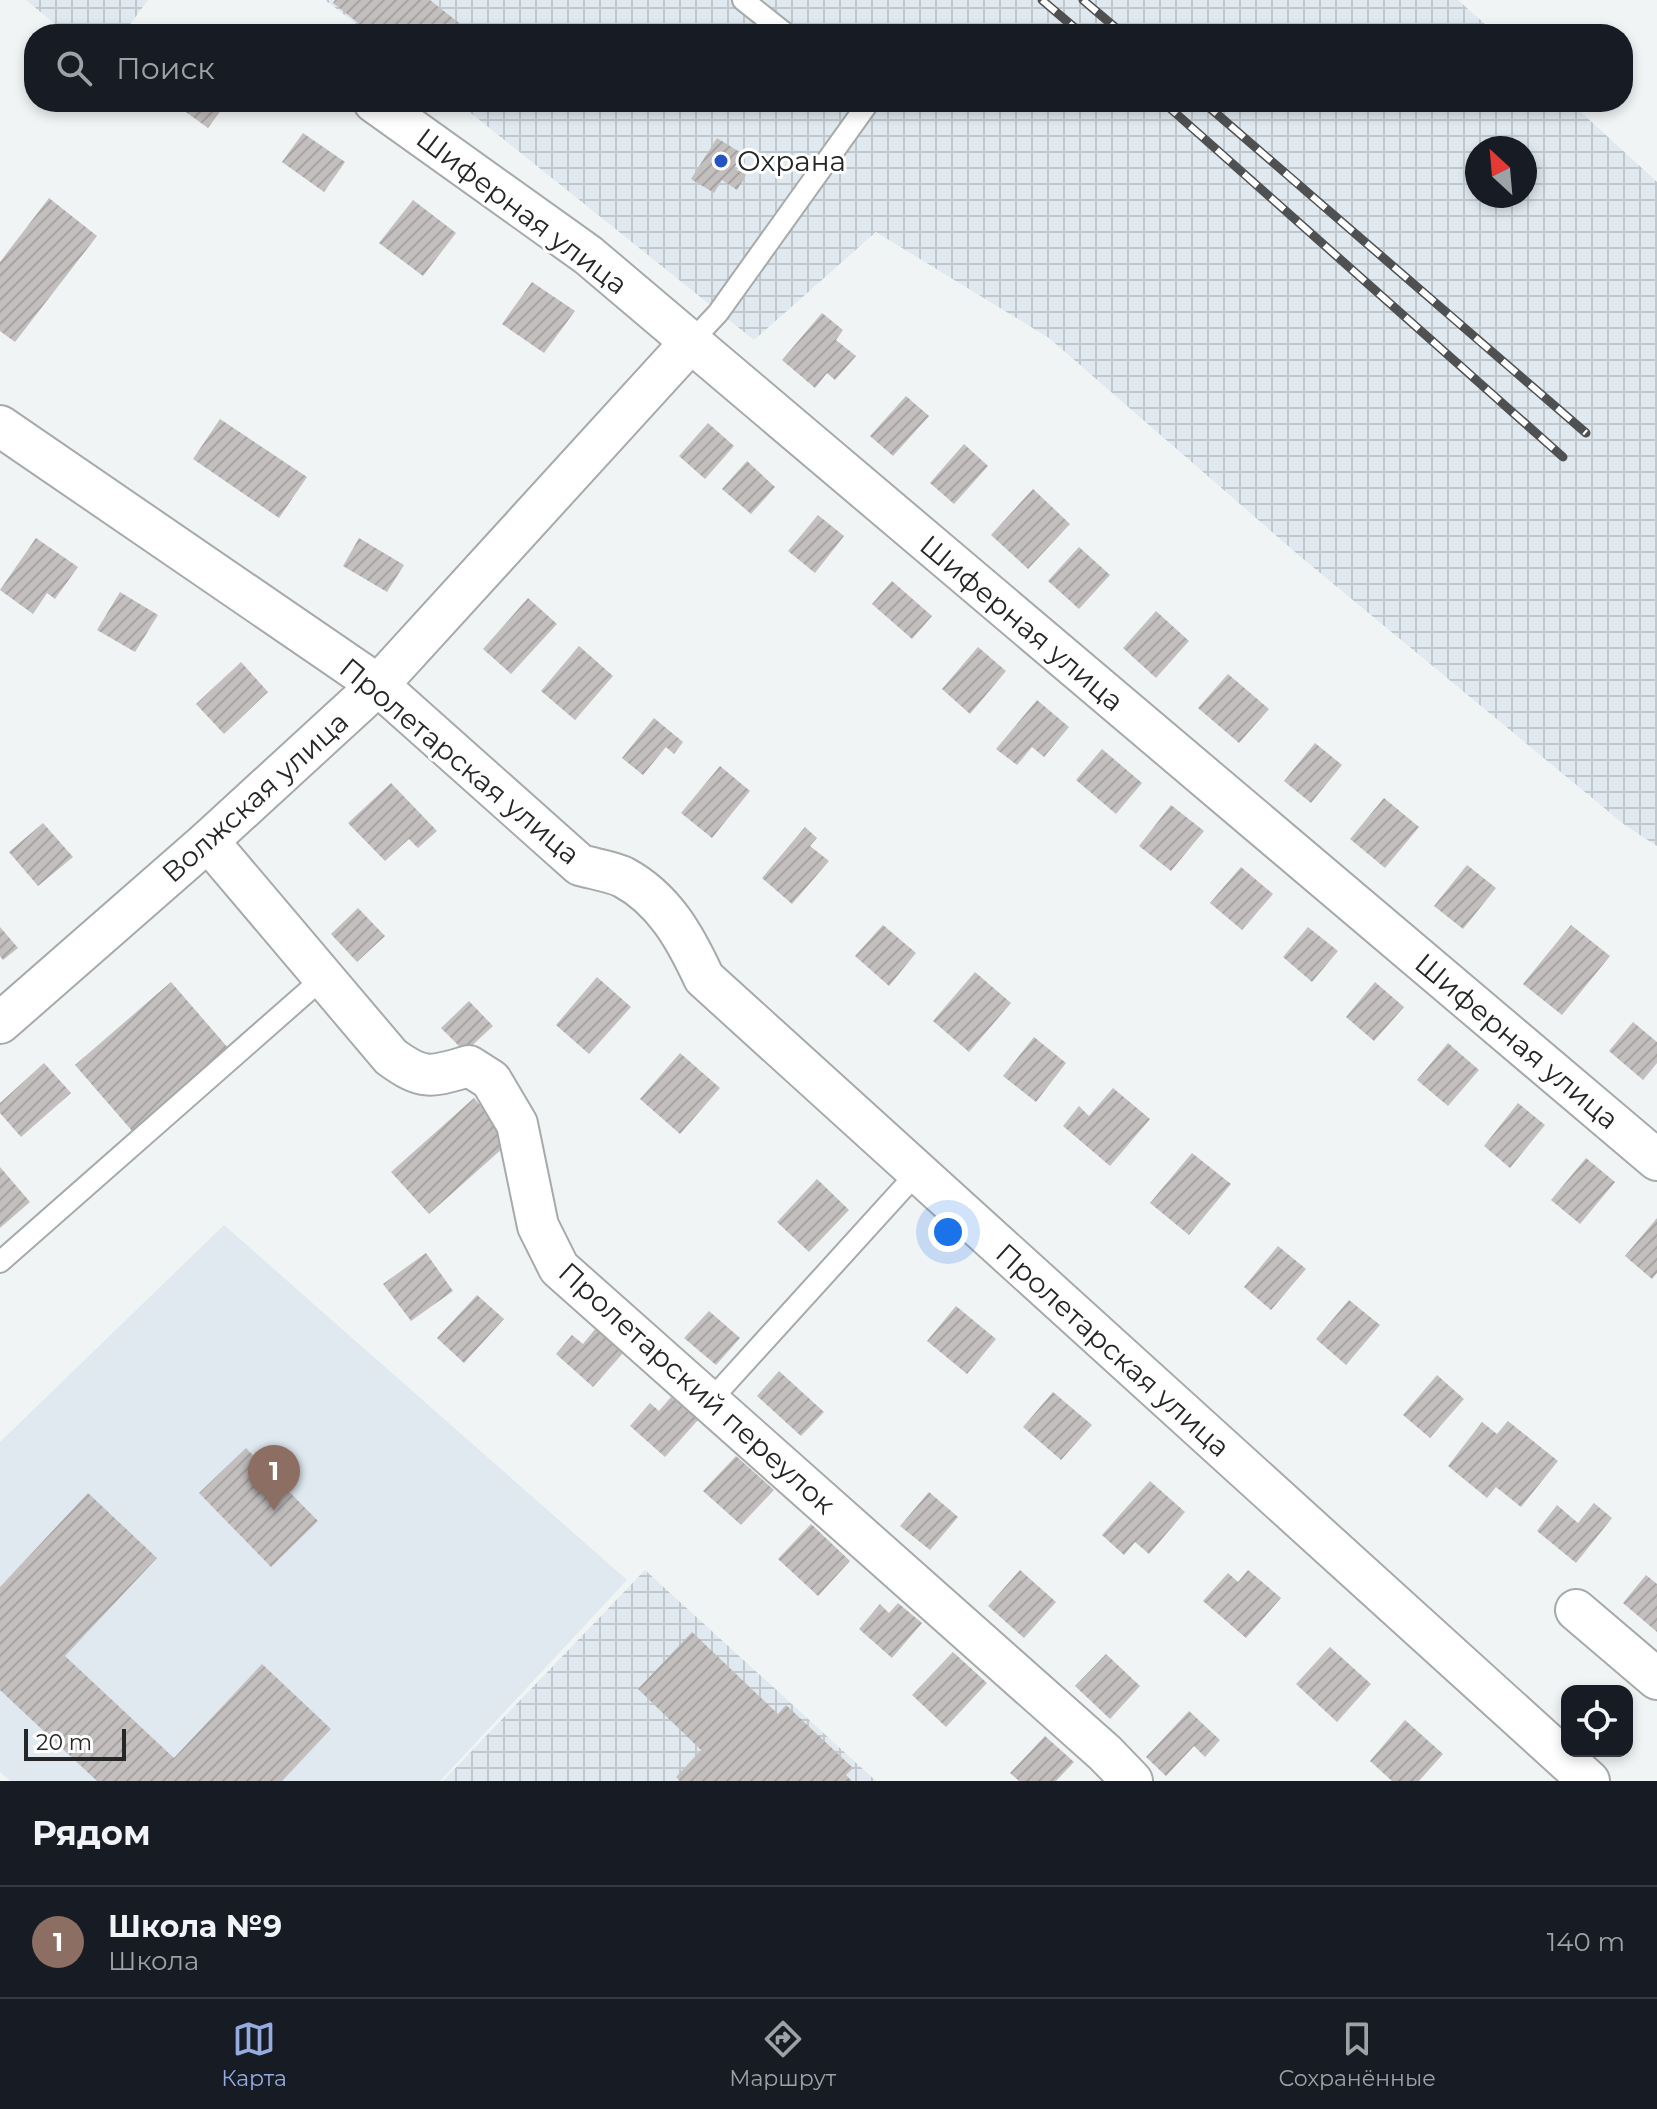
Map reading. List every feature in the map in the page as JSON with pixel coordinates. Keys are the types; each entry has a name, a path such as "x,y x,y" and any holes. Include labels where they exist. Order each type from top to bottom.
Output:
{"street":[{"name":"Шиферная улица","path":"388,112 588,255 1657,1160"},
{"name":"Волжская улица","path":"0,1023 208,841 378,685 690,343"},
{"name":"Пролетарская улица","path":"0,426 378,685 580,865 622,877 654,900 683,934 704,978 1589,1781"},
{"name":"Пролетарский переулок","path":"208,841 391,1057 412,1072 436,1075 469,1066 491,1080 517,1124 538,1226 559,1268 1105,1753 1132,1781"},
{"path":"1576,1610 1657,1679"}],"lane":[{"path":"743,0 773,24"},
{"path":"690,343 718,313 862,112"},
{"path":"0,1262 324,977"},
{"path":"709,1402 917,1173"}],"shaded area":[{"path":"26,0 148,0 130,24 55,24"},
{"path":"325,0 1458,0 1485,24 356,24"},
{"path":"469,112 1581,112 1657,182 1657,846 1626,826 1302,558 1049,338 876,232 754,340"},
{"path":"224,1225 627,1580 440,1781 10,1781 0,1772 0,1442"},
{"path":"645,1570 876,1781 443,1781"}],"building":[{"path":"335,0 430,0 460,24 359,24 333,3"},
{"path":"186,112 220,112 208,128"},
{"path":"303,133 345,162 324,192 282,162"},
{"name":"Охрана","path":"717,138 743,154 734,168 746,175 737,190 722,180 714,193 691,179"},
{"path":"49,198 97,236 15,342 0,331 0,262"},
{"path":"413,200 456,233 423,276 379,243"},
{"path":"532,282 575,311 544,353 502,324"},
{"path":"822,313 843,330 836,340 856,356 835,380 827,373 815,388 782,360"},
{"path":"906,396 929,416 893,456 870,436"},
{"path":"220,419 307,477 279,518 193,459"},
{"path":"708,423 734,446 705,479 679,456"},
{"path":"964,444 988,466 954,504 930,483"},
{"path":"747,461 775,487 751,514 722,489"},
{"path":"1033,489 1070,524 1028,569 991,535"},
{"path":"818,515 844,536 815,573 788,551"},
{"path":"36,538 78,567 55,599 47,593 33,614 0,590"},
{"path":"359,538 404,565 387,592 343,566"},
{"path":"1079,547 1110,575 1079,609 1048,581"},
{"path":"892,581 932,616 912,639 872,604"},
{"path":"120,592 158,615 135,652 97,630"},
{"path":"528,598 557,624 511,674 483,649"},
{"path":"1156,611 1189,641 1156,678 1123,648"},
{"path":"579,646 613,676 575,720 541,691"},
{"path":"978,647 1006,671 970,714 942,689"},
{"path":"241,662 268,692 224,734 196,704"},
{"path":"1228,674 1269,709 1239,743 1198,708"},
{"path":"1037,700 1069,727 1044,757 1032,747 1017,765 996,749"},
{"path":"654,718 683,742 674,754 666,747 643,775 622,758"},
{"path":"1315,743 1342,765 1311,803 1284,781"},
{"path":"1102,749 1142,783 1116,814 1076,780"},
{"path":"720,766 750,791 712,838 681,813"},
{"path":"391,783 437,831 418,848 409,839 385,861 348,823"},
{"path":"1384,798 1419,827 1385,868 1350,839"},
{"path":"1171,805 1204,831 1171,871 1139,846"},
{"path":"43,823 73,857 38,886 9,852"},
{"path":"805,827 817,838 810,846 829,861 792,904 762,878"},
{"path":"1467,865 1496,888 1463,929 1434,906"},
{"path":"1241,867 1273,894 1242,930 1210,903"},
{"path":"358,908 385,936 357,962 331,934"},
{"path":"883,925 916,953 889,986 855,956"},
{"path":"1571,925 1610,956 1562,1015 1523,984"},
{"path":"0,927 18,948 3,960 0,956"},
{"path":"1308,927 1338,951 1312,982 1283,957"},
{"path":"975,972 1011,1003 969,1052 933,1021"},
{"path":"597,977 631,1007 589,1054 556,1025"},
{"path":"171,982 229,1049 133,1132 75,1065"},
{"path":"1375,982 1404,1007 1374,1041 1346,1017"},
{"path":"469,1001 493,1026 465,1052 441,1028"},
{"path":"1633,1022 1657,1042 1657,1063 1643,1080 1609,1051"},
{"path":"1034,1037 1066,1063 1036,1102 1003,1076"},
{"path":"1448,1043 1479,1070 1448,1106 1417,1080"},
{"path":"680,1053 720,1088 680,1134 640,1099"},
{"path":"44,1063 71,1093 21,1137 0,1113 0,1103"},
{"path":"1113,1088 1150,1119 1110,1166 1063,1126 1079,1106 1089,1116"},
{"path":"474,1098 512,1140 429,1214 391,1172"},
{"path":"1518,1103 1545,1125 1510,1168 1484,1146"},
{"path":"1192,1153 1231,1184 1189,1235 1150,1203"},
{"path":"1586,1158 1615,1182 1580,1224 1551,1200"},
{"path":"0,1167 30,1202 0,1228"},
{"path":"817,1179 849,1210 809,1252 777,1222"},
{"path":"1657,1218 1657,1273 1652,1279 1625,1256"},
{"path":"1278,1246 1306,1269 1271,1310 1244,1287"},
{"path":"426,1253 453,1291 411,1321 383,1284"},
{"path":"477,1295 504,1319 464,1363 437,1338"},
{"path":"1349,1300 1380,1325 1346,1365 1316,1339"},
{"path":"956,1306 996,1339 967,1374 927,1341"},
{"path":"709,1311 740,1338 716,1365 684,1338"},
{"path":"596,1328 624,1352 593,1387 556,1354 572,1335 583,1344"},
{"path":"779,1371 824,1412 801,1436 757,1396"},
{"path":"1437,1375 1464,1399 1430,1438 1403,1415"},
{"path":"1053,1392 1092,1425 1061,1460 1023,1427"},
{"path":"671,1397 698,1420 665,1457 630,1426 650,1403 659,1411"},
{"path":"1508,1421 1558,1461 1521,1507 1496,1487 1487,1498 1448,1466 1482,1422 1497,1434"},
{"path":"246,1448 318,1521 271,1567 199,1493"},
{"path":"736,1456 774,1490 741,1525 703,1491"},
{"path":"1150,1481 1185,1512 1149,1554 1135,1542 1124,1555 1102,1535"},
{"path":"929,1492 958,1517 930,1550 900,1526"},
{"path":"88,1493 157,1558 65,1656 174,1758 262,1664 331,1729 282,1781 97,1781 0,1690 0,1587"},
{"path":"1594,1503 1612,1518 1576,1563 1537,1531 1557,1505 1578,1523"},
{"path":"811,1524 850,1561 818,1596 778,1559"},
{"path":"1020,1570 1056,1602 1024,1638 988,1606"},
{"path":"1248,1570 1281,1598 1246,1638 1203,1601 1228,1573 1238,1582"},
{"path":"1646,1575 1657,1584 1657,1632 1623,1603"},
{"path":"898,1603 922,1623 892,1658 859,1629 880,1604 889,1613"},
{"path":"692,1632 778,1714 786,1705 853,1768 846,1775 852,1781 680,1781 676,1777 701,1750 638,1689"},
{"path":"1330,1647 1371,1684 1337,1722 1296,1684"},
{"path":"953,1652 987,1683 946,1727 912,1695"},
{"path":"1106,1654 1140,1686 1110,1719 1075,1686"},
{"path":"1189,1711 1220,1740 1205,1757 1194,1746 1166,1776 1146,1757"},
{"path":"1405,1720 1443,1754 1419,1781 1392,1781 1370,1761"},
{"path":"1045,1736 1074,1762 1056,1781 1019,1781 1010,1773"}],"railway":[{"path":"1042,0 1070,24"},
{"path":"1083,0 1111,24"},
{"path":"1174,112 1563,457"},
{"path":"1215,112 1586,433"}],"place":[{"name":"Охрана","path":"721,161"},
{"name":"Школа №9","path":"274,1511"}]}
